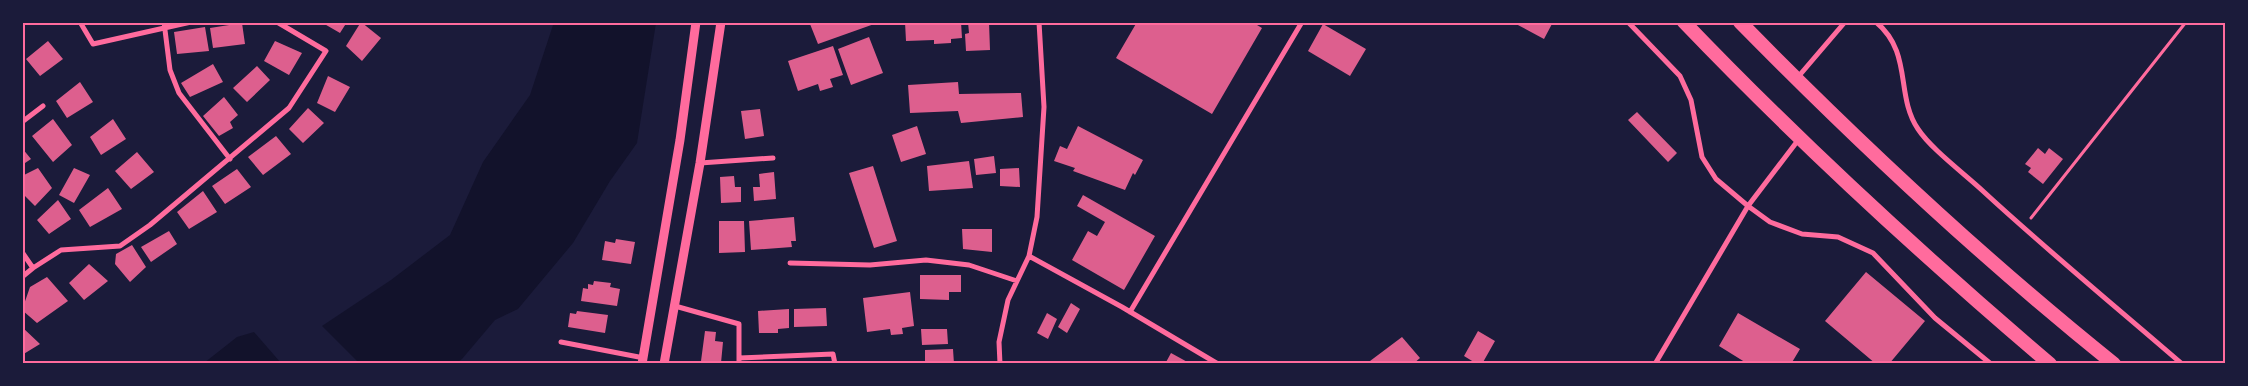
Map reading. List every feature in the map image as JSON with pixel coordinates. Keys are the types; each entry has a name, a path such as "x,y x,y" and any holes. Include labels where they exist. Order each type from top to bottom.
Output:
{"highway":[{"path":"1684,22 1799,139 1982,306 2050,364"},
{"path":"1740,22 1796,79 1966,238 2060,320 2114,364"}],"street":[{"path":"80,22 93,44 164,25 191,22"},
{"path":"22,277 61,250 120,246 150,225 289,108 326,51 277,22"},
{"path":"561,342 643,361 680,140 696,22"},
{"path":"664,364 700,163 721,22"},
{"path":"1000,364 999,342 1008,300 1029,256 1037,218 1044,107 1039,22"},
{"path":"1130,312 1302,22"},
{"path":"1628,22 1680,76 1691,100 1702,157 1716,179 1770,222 1802,234 1838,237 1873,253 1936,318 1991,364"},
{"path":"1796,79 1845,22"},
{"path":"1876,22 1893,42 1902,65 1907,103 1918,129 2023,228 2182,364"},
{"path":"164,25 170,70 179,93 230,159"},
{"path":"22,122 43,106"},
{"path":"1654,364 1748,206 1799,139"},
{"path":"700,163 773,158"},
{"path":"22,252 33,268"},
{"path":"1029,256 1218,364"},
{"path":"790,264 870,265 926,260 969,266 1017,281"},
{"path":"675,306 739,324 739,361 833,354 835,364"}],"path":[{"path":"2023,228 2186,22"}],"shaded area":[{"path":"554,22 656,23 637,143 610,181 573,243 518,309 495,320 462,359 455,364 359,363 322,326 391,280 450,235 483,162 530,95"},
{"path":"254,332 281,363 204,363 237,337"}],"building":[{"path":"321,22 347,22 340,33"},
{"path":"361,22 381,38 362,61 346,46"},
{"path":"816,22 877,23 818,44 810,24"},
{"path":"905,22 961,22 962,38 951,39 951,43 934,44 934,40 906,41"},
{"path":"968,22 989,22 990,50 966,51 965,34 969,33"},
{"path":"1137,22 1252,22 1262,28 1212,114 1116,58"},
{"path":"1517,22 1553,22 1544,39 1516,24"},
{"path":"242,23 245,44 213,48 210,28"},
{"path":"1323,24 1366,49 1350,76 1308,51"},
{"path":"205,27 209,51 177,54 174,32"},
{"path":"869,37 883,73 851,85 838,49"},
{"path":"48,41 63,59 40,76 26,59"},
{"path":"275,41 302,53 289,75 264,61"},
{"path":"833,46 843,75 830,79 833,87 820,91 818,84 798,91 788,61"},
{"path":"213,64 223,82 190,97 181,83"},
{"path":"257,66 270,80 247,102 233,88"},
{"path":"328,76 350,87 335,112 317,103"},
{"path":"80,82 93,102 67,118 56,101"},
{"path":"958,82 959,94 1021,93 1023,117 961,123 958,111 910,113 908,85"},
{"path":"224,97 238,115 230,122 233,128 219,136 203,116"},
{"path":"308,108 324,123 303,143 289,129"},
{"path":"760,109 764,136 745,139 741,111"},
{"path":"1637,112 1677,153 1668,162 1628,120"},
{"path":"53,119 72,145 53,162 32,136"},
{"path":"113,119 126,139 101,155 90,137"},
{"path":"917,126 926,154 901,162 892,135"},
{"path":"1078,126 1143,160 1135,175 1133,173 1125,190 1073,171 1075,168 1054,161 1060,146 1067,149"},
{"path":"276,136 291,154 263,175 248,157"},
{"path":"22,148 31,159 22,165"},
{"path":"2038,148 2045,154 2049,148 2063,159 2043,184 2028,172 2031,168 2025,164"},
{"path":"137,152 154,172 131,189 115,171"},
{"path":"994,156 996,173 976,175 974,159"},
{"path":"969,161 973,188 929,191 927,166"},
{"path":"873,166 897,241 874,248 849,173"},
{"path":"38,168 52,188 35,206 25,196 22,198 22,176"},
{"path":"74,168 90,175 74,203 59,195"},
{"path":"1019,168 1020,187 1000,186 1000,169"},
{"path":"237,169 251,187 225,204 212,186"},
{"path":"774,172 776,199 754,201 753,187 760,187 759,174"},
{"path":"734,176 735,187 741,187 741,202 721,203 720,177"},
{"path":"108,188 122,209 90,227 79,210"},
{"path":"203,191 217,212 189,229 177,212"},
{"path":"1083,195 1155,236 1124,290 1072,260 1088,231 1097,236 1105,222 1077,206"},
{"path":"58,200 71,219 49,234 37,220"},
{"path":"794,217 796,241 791,241 792,247 751,250 749,221"},
{"path":"719,221 744,221 745,252 719,253"},
{"path":"962,229 992,229 992,252 963,249"},
{"path":"169,231 177,244 151,262 141,247"},
{"path":"616,239 635,242 631,264 602,260 605,241 615,243"},
{"path":"132,245 146,267 130,282 115,264 116,254"},
{"path":"89,264 108,281 84,300 69,283"},
{"path":"1866,272 1925,321 1889,364 1876,364 1825,321"},
{"path":"920,275 961,275 961,292 949,292 949,300 920,299"},
{"path":"47,277 68,301 37,323 22,310 30,287"},
{"path":"594,281 611,283 610,287 620,289 617,306 581,301 583,288 588,289 588,284 593,285"},
{"path":"910,292 914,326 902,328 903,334 891,335 890,329 867,332 863,298"},
{"path":"1071,303 1080,309 1067,333 1058,327"},
{"path":"826,308 827,326 794,327 794,309"},
{"path":"789,309 789,328 778,329 778,333 759,333 758,311"},
{"path":"577,311 608,315 605,333 568,327 570,313 576,314"},
{"path":"1047,313 1057,319 1048,339 1037,333"},
{"path":"1738,313 1800,349 1791,364 1748,364 1719,346"},
{"path":"22,327 40,344 22,355"},
{"path":"921,329 947,329 948,344 922,345"},
{"path":"705,331 716,332 715,341 723,342 721,363 701,361"},
{"path":"1478,331 1495,341 1482,364 1477,364 1464,356"},
{"path":"1402,337 1420,358 1413,364 1366,364"},
{"path":"953,349 954,364 925,364 925,350"},
{"path":"1171,353 1191,364 1165,364"}]}
